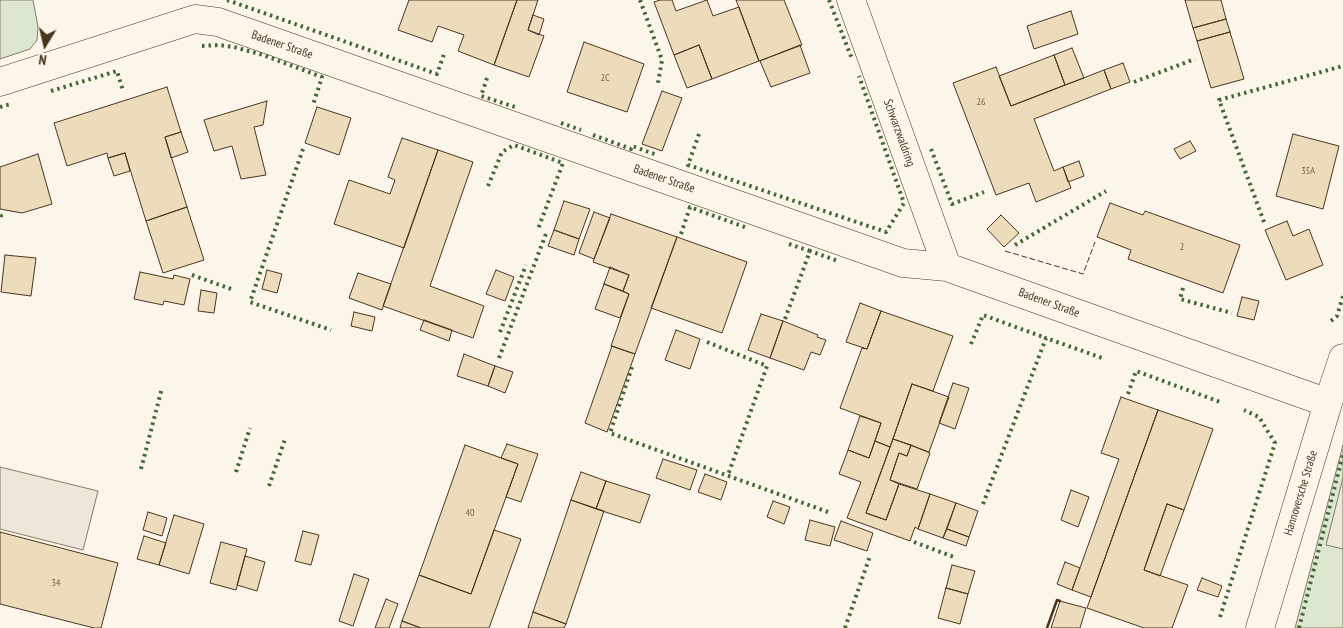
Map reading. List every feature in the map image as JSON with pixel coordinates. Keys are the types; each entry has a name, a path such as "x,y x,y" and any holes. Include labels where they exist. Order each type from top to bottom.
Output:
{"street":[{"name":"Schwarzwaldring","path":"851,0 947,267"},
{"name":"Badener Straße","path":"0,82 195,19 218,22 902,262 947,267 1328,404"},
{"name":"Hannoversche Straße","path":"1260,628 1343,358"}],"green space":[{"path":"0,0 33,0 38,27 37,40 30,49 0,59"},
{"path":"1343,445 1343,628 1295,628"}],"shaded area":[{"path":"0,467 98,491 83,550 0,529"},
{"path":"1343,478 1343,549 1326,545"}],"building":[{"path":"409,0 517,0 494,65 458,51 464,35 438,26 432,42 398,30"},
{"path":"517,0 538,0 528,30 544,36 529,77 494,65"},
{"path":"672,0 676,11 707,0 713,16 739,7 759,61 712,79 699,45 674,55 654,2"},
{"path":"736,0 784,0 802,45 759,61"},
{"path":"1185,0 1221,0 1226,19 1193,28"},
{"path":"1071,11 1078,34 1034,49 1027,26"},
{"path":"533,15 544,19 539,35 528,30"},
{"path":"1226,19 1230,32 1197,41 1193,28"},
{"path":"1230,32 1244,79 1211,88 1197,41"},
{"path":"584,42 644,64 627,112 567,92"},
{"path":"699,45 712,79 687,88 674,55"},
{"path":"800,45 810,73 771,87 760,61"},
{"path":"1072,48 1084,78 1065,85 1054,55"},
{"path":"1054,55 1065,85 1011,106 999,76"},
{"path":"1123,63 1130,82 1111,89 1104,70"},
{"path":"996,67 1011,106 1104,70 1111,89 1034,119 1054,171 1063,167 1071,188 1036,202 1029,183 996,195 953,83"},
{"path":"167,87 181,132 165,137 187,207 146,221 125,153 108,158 107,153 67,166 54,123"},
{"path":"662,91 682,98 662,151 642,144"},
{"path":"267,101 263,125 254,127 266,175 241,179 232,146 214,151 204,120"},
{"path":"317,107 351,118 339,155 305,143"},
{"path":"181,132 188,152 171,158 165,137"},
{"path":"1293,134 1339,146 1323,209 1276,196"},
{"path":"402,138 438,150 404,248 334,224 349,180 390,194 395,180 388,177"},
{"path":"1190,141 1196,151 1180,159 1174,149"},
{"path":"438,150 473,162 430,286 484,306 473,338 383,306"},
{"path":"125,153 130,171 114,176 108,158"},
{"path":"38,154 52,204 22,213 0,209 0,167"},
{"path":"1079,161 1084,176 1068,182 1063,167"},
{"path":"564,201 590,209 579,239 554,230"},
{"path":"1110,203 1143,215 1145,211 1240,245 1223,293 1128,259 1131,250 1097,237"},
{"path":"187,207 204,260 163,273 146,221"},
{"path":"594,212 610,218 594,259 579,253"},
{"path":"611,214 677,237 635,354 611,346 629,294 623,291 629,275 593,262"},
{"path":"1001,215 1019,233 1004,247 987,229"},
{"path":"1287,221 1293,236 1309,229 1323,265 1286,280 1265,230"},
{"path":"554,230 579,239 574,255 548,246"},
{"path":"677,237 747,262 722,333 651,308"},
{"path":"5,255 36,258 31,296 1,292"},
{"path":"610,267 629,275 623,291 604,284"},
{"path":"267,270 282,274 277,293 262,289"},
{"path":"496,270 514,277 505,301 486,294"},
{"path":"140,272 173,279 174,275 190,279 184,305 164,301 163,305 134,299"},
{"path":"358,273 391,284 382,310 349,298"},
{"path":"604,284 629,294 620,318 595,309"},
{"path":"201,290 217,293 214,313 198,311"},
{"path":"1242,297 1259,301 1254,320 1237,316"},
{"path":"860,303 881,311 867,349 846,342"},
{"path":"881,311 953,336 933,391 912,384 890,447 875,441 881,423 840,408 862,348 867,349"},
{"path":"354,312 375,317 372,331 351,326"},
{"path":"761,314 783,321 770,358 748,350"},
{"path":"424,320 452,330 449,341 420,330"},
{"path":"783,321 826,340 820,355 811,352 804,370 770,358"},
{"path":"676,330 700,339 690,369 665,360"},
{"path":"612,346 635,354 607,432 585,423"},
{"path":"464,354 495,366 488,386 457,376"},
{"path":"495,366 513,372 505,393 488,386"},
{"path":"953,383 969,388 955,429 939,423"},
{"path":"912,384 949,397 929,452 893,439"},
{"path":"1121,397 1158,410 1091,597 1072,590 1119,459 1101,453"},
{"path":"1158,410 1213,429 1184,510 1167,504 1144,570 1188,585 1172,628 1144,628 1087,608"},
{"path":"860,416 881,423 869,458 848,450"},
{"path":"893,439 911,445 907,456 899,453 890,480 899,484 886,520 866,513"},
{"path":"875,441 890,447 866,513 886,520 899,484 930,494 918,529 915,527 910,541 847,518 861,482 839,474 848,450 869,458"},
{"path":"507,444 538,454 521,502 506,497 518,464 501,458"},
{"path":"465,445 518,464 471,594 419,575"},
{"path":"911,445 930,453 917,489 890,480 899,453 907,456"},
{"path":"663,459 697,470 690,490 656,478"},
{"path":"581,472 606,481 596,509 571,500"},
{"path":"705,474 727,482 721,500 698,492"},
{"path":"606,481 650,495 640,523 596,509"},
{"path":"1071,490 1089,497 1078,527 1061,520"},
{"path":"930,494 956,503 943,538 918,529"},
{"path":"571,500 604,511 566,624 533,612"},
{"path":"773,501 790,507 784,524 767,517"},
{"path":"956,503 978,511 969,537 947,529"},
{"path":"1167,504 1184,510 1160,576 1144,570"},
{"path":"148,512 167,518 162,536 143,530"},
{"path":"174,515 204,524 189,574 159,565"},
{"path":"810,520 835,527 830,546 805,540"},
{"path":"841,521 873,533 867,551 834,540"},
{"path":"947,529 969,537 966,546 943,538"},
{"path":"494,530 521,539 489,628 421,628 402,621 419,575 471,594"},
{"path":"303,531 319,535 311,565 295,561"},
{"path":"0,532 118,563 101,628 94,628 0,604"},
{"path":"144,536 166,543 159,565 137,559"},
{"path":"221,542 247,549 236,590 210,583"},
{"path":"245,556 265,562 257,591 237,585"},
{"path":"1065,562 1080,568 1072,590 1057,584"},
{"path":"952,565 975,571 968,594 946,588"},
{"path":"354,574 369,579 353,626 339,621"},
{"path":"1202,578 1222,586 1218,597 1197,590"},
{"path":"946,588 968,594 960,624 938,618"},
{"path":"386,599 398,604 389,628 375,628"},
{"path":"1060,601 1086,608 1080,628 1051,628"},
{"path":"533,612 566,624 564,628 528,628"},
{"path":"402,621 421,628 400,628"}],"hedge":[{"path":"227,0 437,74 444,54"},
{"path":"640,0 662,60 658,83"},
{"path":"829,0 852,59"},
{"path":"202,46 219,45 234,47 263,55 322,77 313,105"},
{"path":"1134,82 1195,59"},
{"path":"1264,222 1219,100 1343,66"},
{"path":"51,91 117,71 123,91"},
{"path":"699,134 688,165 886,232 904,203 859,76"},
{"path":"487,78 481,96 518,108"},
{"path":"0,107 11,104"},
{"path":"561,123 581,130"},
{"path":"593,135 631,149 632,146 657,155"},
{"path":"488,186 502,152 514,145 563,163 538,229"},
{"path":"303,149 250,302 331,330"},
{"path":"931,149 952,204 984,192"},
{"path":"1015,245 1106,191"},
{"path":"681,234 690,207 747,228"},
{"path":"0,215 0,221"},
{"path":"499,358 547,231"},
{"path":"789,244 810,251"},
{"path":"785,319 810,251 838,261"},
{"path":"500,332 526,265"},
{"path":"192,275 231,289"},
{"path":"1183,288 1180,299 1232,313"},
{"path":"1331,321 1337,316 1343,296"},
{"path":"971,344 983,315 1046,338"},
{"path":"983,504 1046,338 1105,359"},
{"path":"707,342 767,366 728,475"},
{"path":"632,367 610,433 828,512"},
{"path":"1128,394 1136,371 1220,402"},
{"path":"141,469 162,388"},
{"path":"1220,617 1275,443 1259,417 1244,410"},
{"path":"236,472 250,428"},
{"path":"269,486 285,439"},
{"path":"1299,628 1343,454"},
{"path":"914,542 954,557"},
{"path":"845,628 870,556"}],"fence":[{"path":"1005,251 1083,274 1095,242"}],"wall":[{"path":"1047,628 1057,600 1060,601"}]}
